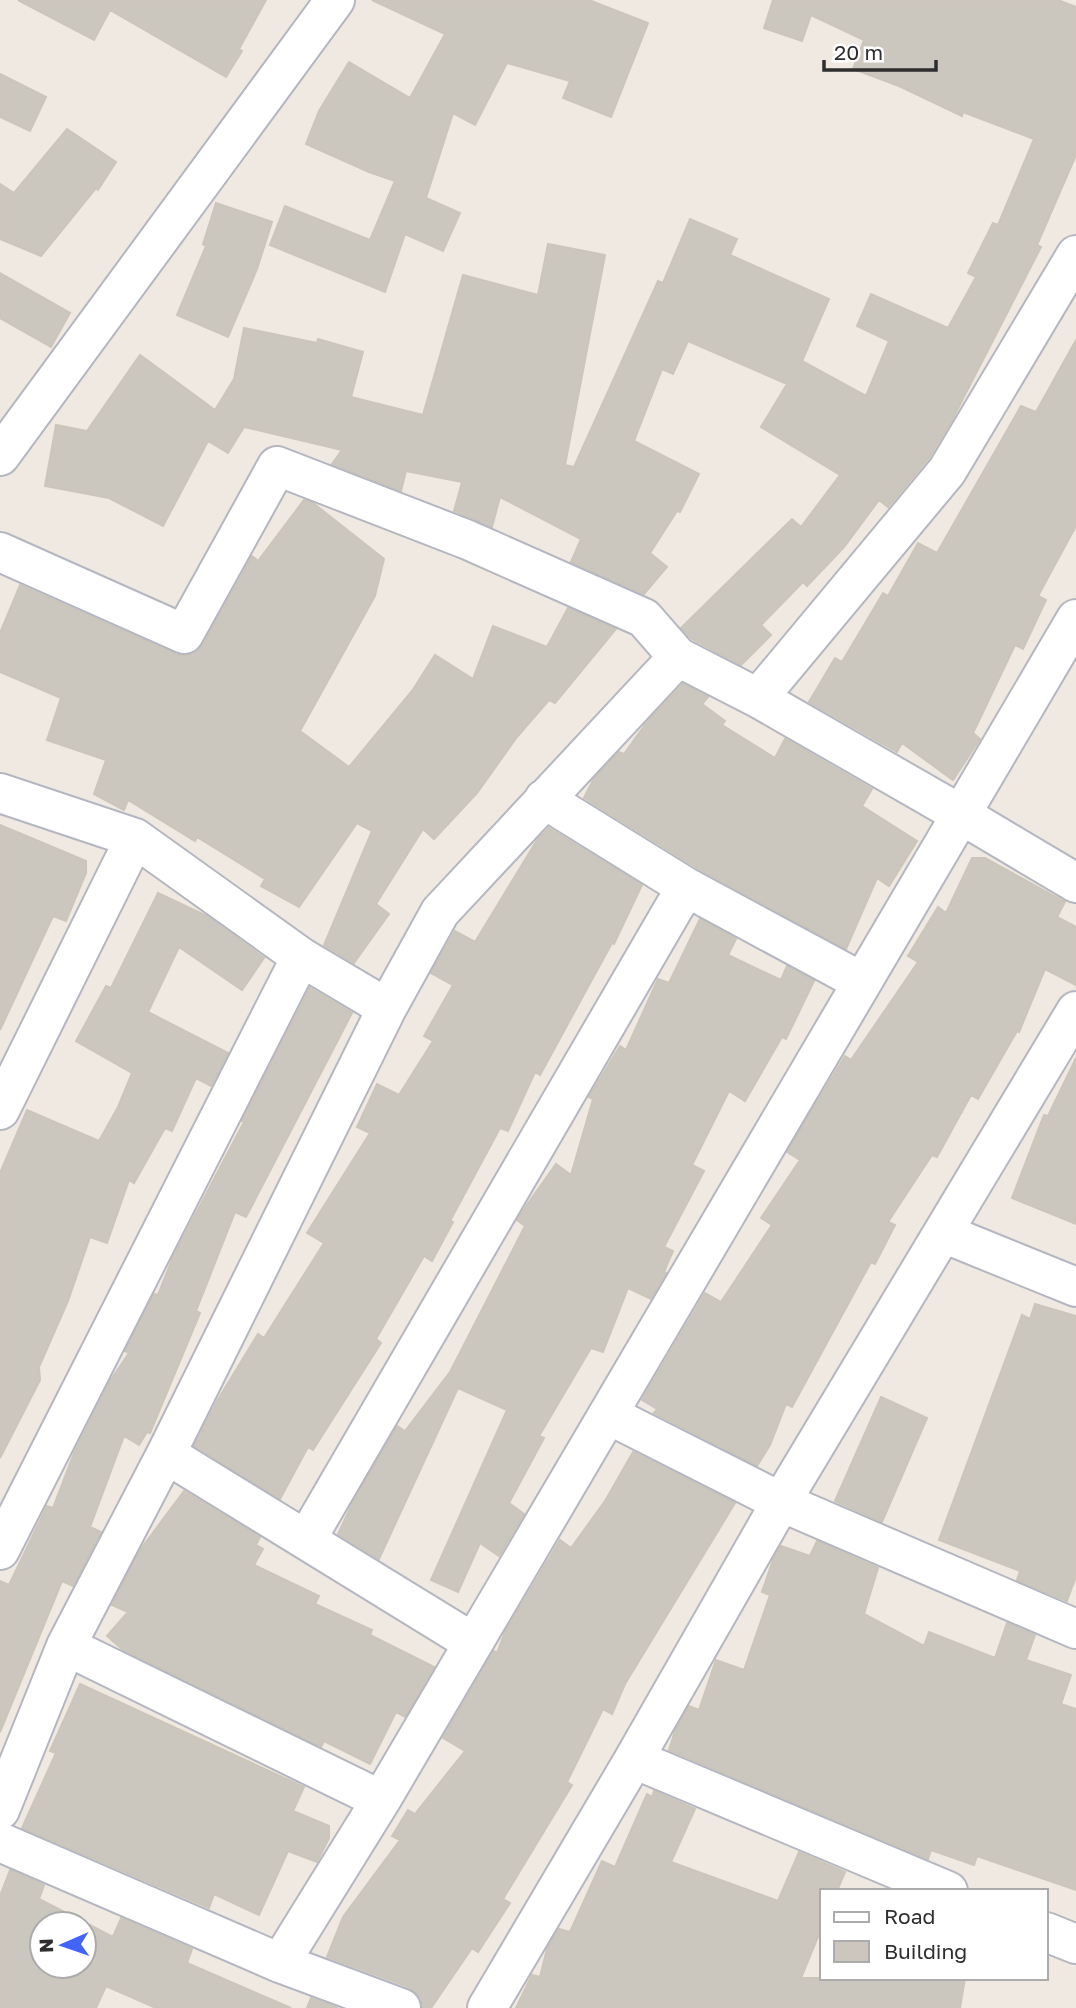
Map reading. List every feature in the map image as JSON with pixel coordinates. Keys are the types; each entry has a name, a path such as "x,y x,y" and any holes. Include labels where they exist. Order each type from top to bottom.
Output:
{"street":[{"path":"0,456 335,0"},
{"path":"758,698 947,471 1076,255"},
{"path":"0,552 184,634 276,466 468,540 644,618 678,657 758,698 1076,883"},
{"path":"280,1963 381,1800 1076,619"},
{"path":"0,1810 66,1646 166,1454 387,1008 440,912 678,657"},
{"path":"0,793 135,838 301,957 387,1008"},
{"path":"544,799 686,887 862,982"},
{"path":"0,1110 135,838"},
{"path":"306,1540 686,887"},
{"path":"0,1550 301,957"},
{"path":"487,2008 781,1503 1076,1011"},
{"path":"943,1233 1076,1287"},
{"path":"608,1415 781,1503 1076,1629"},
{"path":"166,1454 472,1642"},
{"path":"66,1646 381,1800"},
{"path":"634,1759 943,1889"},
{"path":"0,1842 280,1963 401,2008"},
{"path":"1048,1933 1076,1944"}],"building":[{"path":"18,0 266,0 239,49 242,51 226,77 110,10 94,40"},
{"path":"372,0 589,0 648,23 611,117 563,98 570,81 507,63 475,125 453,113 426,198 460,213 443,251 405,234 385,292 270,245 285,206 370,240 395,181 306,144 319,111 349,62 410,98 445,34"},
{"path":"773,0 1058,0 1076,7 1076,155 1037,245 1041,247 952,420 929,458 888,507 879,500 844,547 807,586 803,582 761,625 771,635 741,665 692,639 681,628 792,519 801,527 840,475 761,427 787,384 688,341 673,374 662,369 634,441 699,474 680,512 677,511 650,553 667,567 644,594 571,562 581,539 500,497 492,527 454,511 462,482 406,471 401,491 332,464 342,450 244,427 228,453 208,441 163,526 109,498 45,486 56,425 87,431 140,355 215,410 234,379 244,328 317,343 318,339 363,352 351,397 423,415 463,275 538,295 548,244 605,255 565,465 574,467 658,281 663,283 690,219 737,239 730,255 829,299 802,361 866,396 889,341 857,326 871,294 948,328 976,277 968,273 993,223 998,225 1034,139 963,112 962,116 899,86 853,69 864,40 811,15 802,41 764,28"},
{"path":"0,74 46,97 30,131 0,117"},
{"path":"67,129 116,162 98,190 96,188 41,256 0,239 0,184 14,193"},
{"path":"216,203 272,222 257,269 228,337 177,315 206,246 203,244"},
{"path":"0,273 70,313 51,347 0,318"},
{"path":"1076,340 1076,526 1038,596 1046,600 1023,649 1015,645 973,733 980,739 953,780 902,743 897,752 809,702 835,658 842,662 883,593 888,596 918,543 937,553 1021,406 1036,412"},
{"path":"304,500 313,503 384,559 375,596 300,731 349,767 412,691 435,655 473,679 493,626 547,647 568,608 616,629 555,703 549,700 517,737 477,793 434,839 423,829 376,904 389,914 354,963 324,945 372,831 357,823 299,907 261,886 265,879 197,837 195,841 128,800 124,810 94,794 106,760 47,740 61,698 0,672 0,633 20,585 175,654 185,656 195,653 203,645 252,556 258,561"},
{"path":"683,684 708,697 702,704 725,721 722,725 775,758 785,739 872,789 862,806 917,841 889,886 877,878 846,949 697,868 584,798 593,780 619,752 624,754 647,722"},
{"path":"0,825 86,861 86,873 66,921 53,916 0,1030"},
{"path":"549,828 642,885 614,944 612,943 540,1075 535,1072 508,1131 500,1128 450,1221 453,1222 432,1261 424,1256 376,1339 381,1343 313,1450 308,1447 280,1499 194,1446 217,1401 258,1334 264,1338 324,1243 307,1233 370,1133 357,1127 377,1084 399,1095 433,1041 424,1036 453,985 431,973 455,931 475,942 537,840"},
{"path":"972,858 985,858 1065,902 1057,917 1076,927 1076,985 1045,969 1019,1032 1017,1031 978,1099 971,1095 937,1157 932,1155 888,1222 895,1225 875,1264 871,1262 792,1407 786,1404 770,1445 757,1466 654,1413 657,1409 642,1400 705,1293 721,1302 772,1225 761,1218 800,1160 787,1152 845,1056 851,1060 918,962 908,956 938,907 946,913"},
{"path":"158,893 207,916 264,958 242,990 179,947 148,1012 228,1053 211,1086 196,1078 172,1131 165,1128 134,1183 129,1180 107,1243 90,1237 68,1301 39,1367 40,1380 0,1458 0,1173 27,1110 99,1141 118,1107 132,1073 76,1041 106,986 111,988"},
{"path":"700,919 736,939 728,955 781,980 787,966 814,981 786,1039 782,1037 745,1101 729,1091 692,1165 704,1171 664,1247 673,1251 664,1272 666,1273 651,1299 628,1288 603,1352 591,1348 539,1436 544,1438 509,1503 524,1514 499,1556 480,1543 458,1592 431,1580 507,1410 458,1388 379,1559 338,1534 352,1504 397,1426 405,1431 450,1372 525,1226 517,1220 526,1206 556,1164 571,1175 593,1099 589,1097 620,1046 626,1050 658,979 669,983"},
{"path":"310,988 352,1013 246,1217 235,1212 196,1311 200,1313 150,1433 147,1432 139,1445 124,1436 90,1527 101,1532 73,1586 62,1581 0,1732 0,1581 9,1585 47,1506 53,1508 74,1453 110,1381 129,1353 125,1351 154,1294 158,1295 173,1257"},
{"path":"1076,1058 1076,1224 1012,1198 1044,1115 1048,1116"},
{"path":"1035,1304 1076,1316 1076,1576 1067,1601 1017,1580 1020,1571 939,1540 1022,1315 1030,1319"},
{"path":"881,1397 927,1418 882,1522 835,1501"},
{"path":"633,1452 735,1503 625,1684 612,1714 603,1709 567,1782 572,1785 503,1899 510,1903 478,1952 472,1948 431,2008 422,2008 418,1995 409,1987 327,1957 343,1917 400,1840 392,1836 408,1810 415,1814 465,1751 443,1738 494,1651 497,1653 505,1632 560,1540 571,1548 605,1501"},
{"path":"184,1491 260,1537 256,1545 263,1549 254,1565 319,1596 315,1604 372,1630 370,1635 434,1667 405,1717 396,1712 370,1764 324,1741 321,1747 123,1650 107,1636 128,1612 112,1605 140,1550"},
{"path":"817,1541 878,1568 864,1614 924,1646 929,1632 995,1658 1007,1623 1035,1635 1026,1660 1071,1675 1061,1704 1076,1709 1076,1890 977,1856 974,1865 931,1850 928,1859 669,1750 675,1731 689,1706 699,1710 716,1660 744,1670 770,1595 762,1592 781,1546 810,1556"},
{"path":"80,1684 304,1787 293,1811 329,1826 329,1838 317,1862 288,1851 259,1915 214,1894 209,1908 22,1828 56,1753 50,1751"},
{"path":"654,1791 695,1809 671,1862 778,1901 799,1852 845,1872 838,1889 820,1889 820,1932 801,1978 965,1980 960,2008 516,2008 532,1975 540,1977 547,1949 559,1929 570,1932 602,1861 615,1867 647,1794 652,1797"},
{"path":"10,1870 44,1885 39,1899 60,1910 28,1910 28,1980 98,1980 98,1929 113,1937 121,1918 192,1949 187,1963 291,2008 156,2008 106,1986 96,2008 0,2008 0,1896"},
{"path":"311,1998 338,2008 307,2008"}]}
